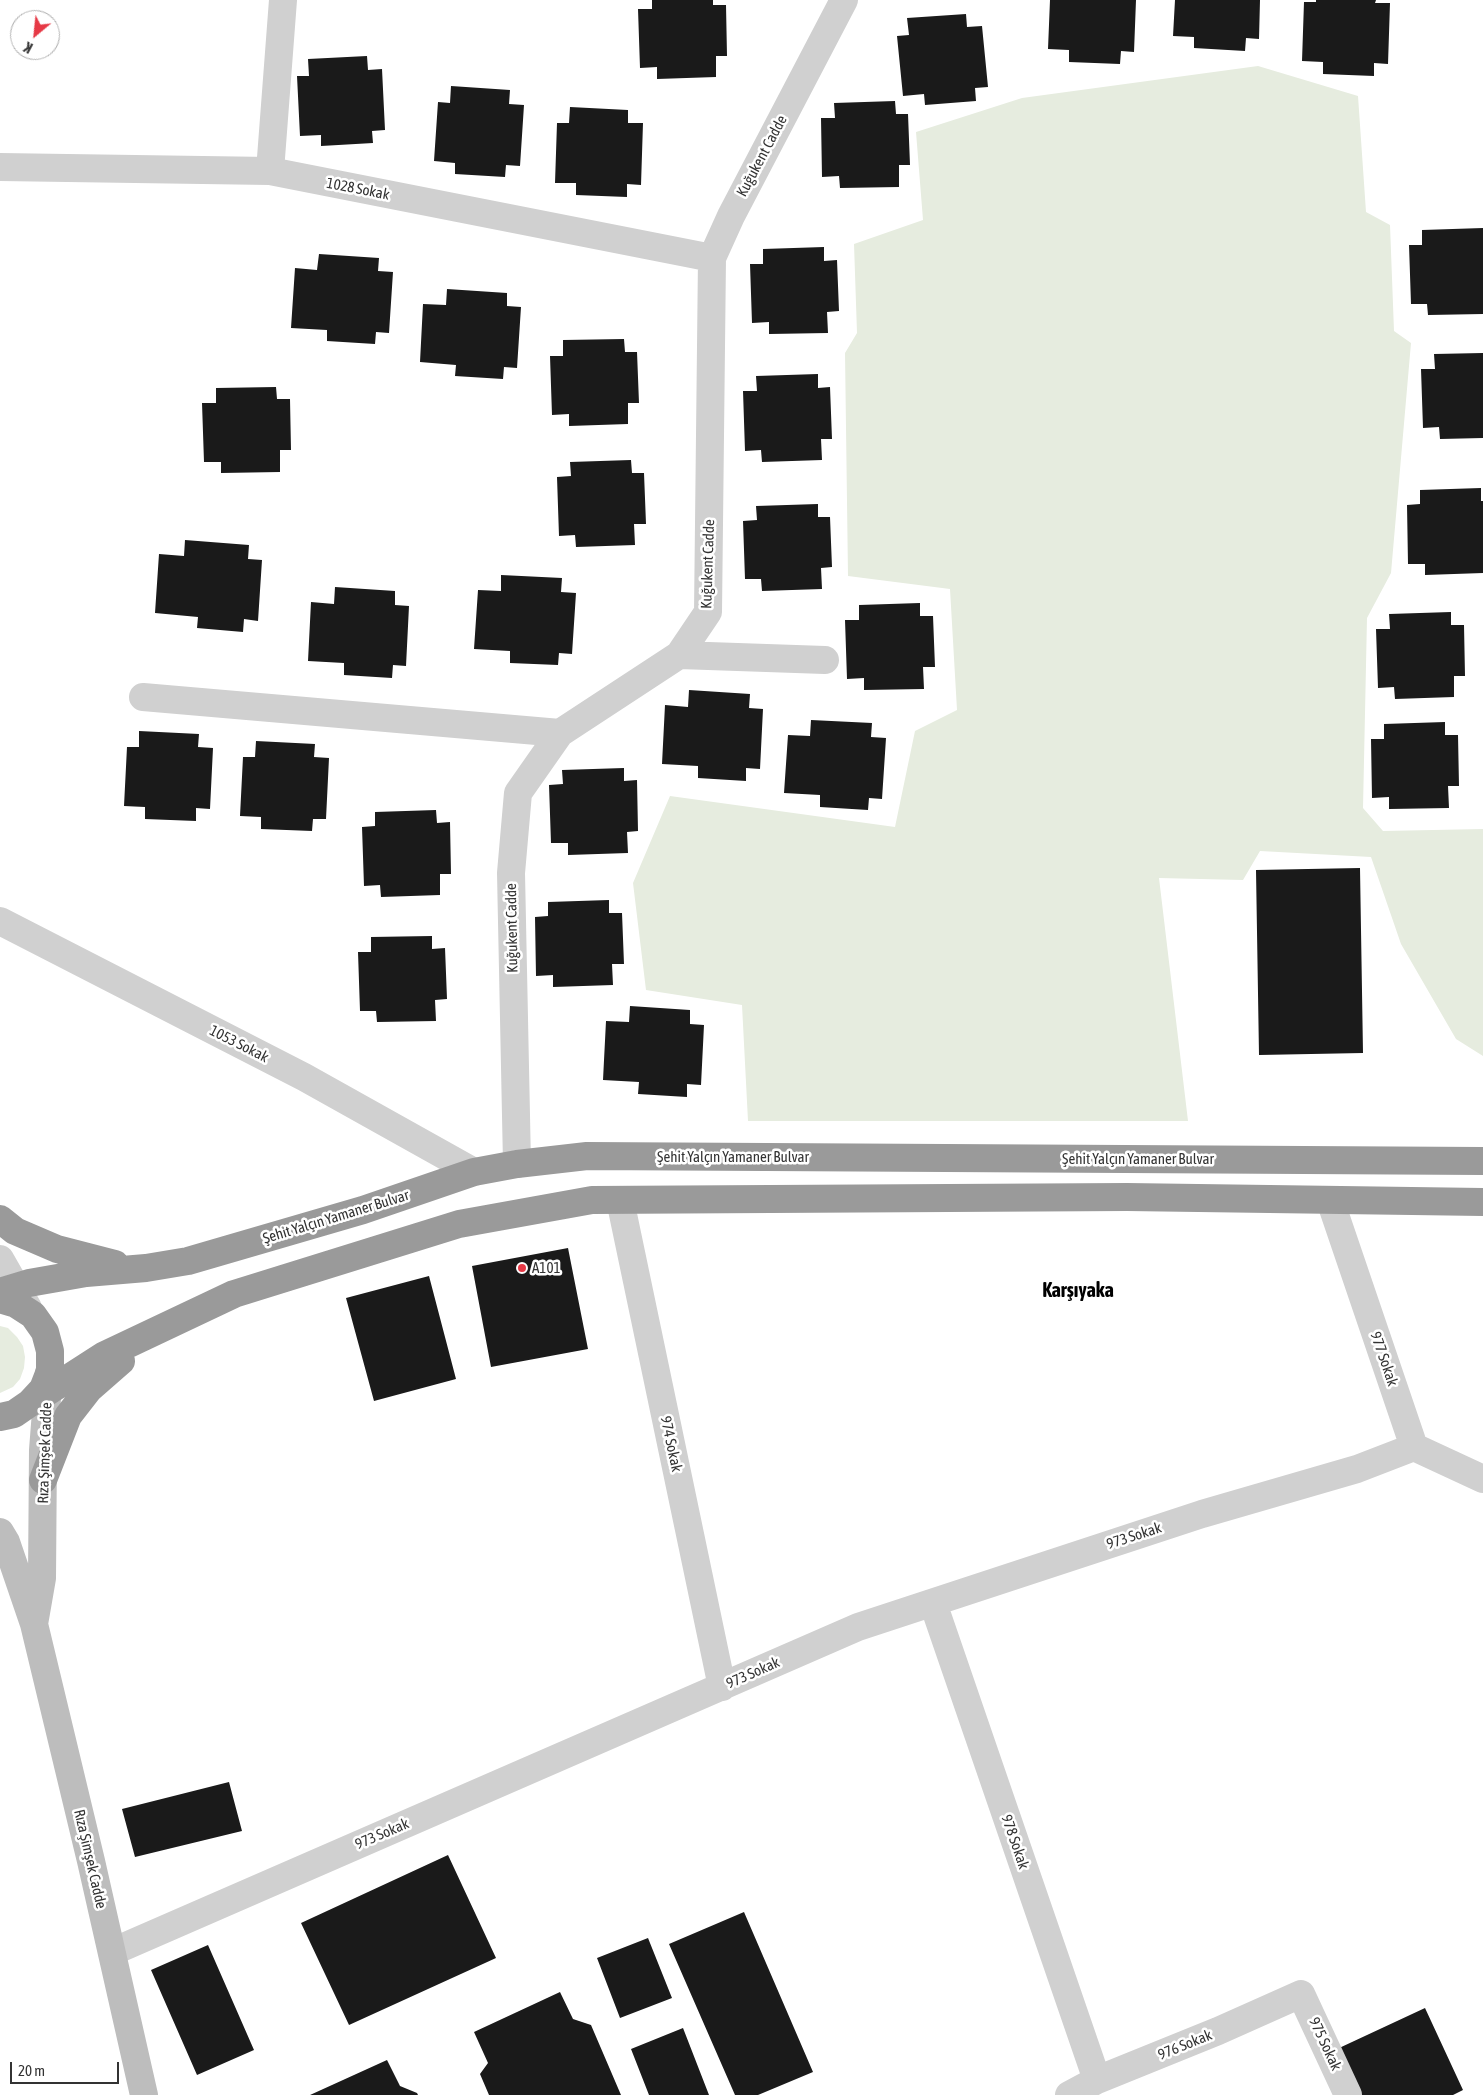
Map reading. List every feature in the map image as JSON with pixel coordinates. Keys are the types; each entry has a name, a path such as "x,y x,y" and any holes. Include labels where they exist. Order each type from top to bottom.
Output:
{"highway":[{"name":"Şehit Yalçın Yamaner Bulvar","path":"5,1293 86,1273 188,1261 363,1210 474,1172 517,1164 587,1156 1483,1161"},
{"path":"0,1417 14,1414 42,1388 103,1356 234,1294 458,1224 592,1200 1128,1197 1483,1202"},
{"path":"0,1219 14,1231 57,1249 131,1269"},
{"path":"33,1315 45,1332 50,1351 42,1388"},
{"path":"43,1480 68,1416 89,1389 121,1360 165,1327"}],"street":[{"path":"270,170 283,0"},
{"name":"Kuğukent Cadde","path":"517,1164 511,873 518,793 560,733 679,655 708,612 712,258 731,216 844,0"},
{"name":"1028 Sokak","path":"0,167 270,170 712,258"},
{"path":"679,655 825,660"},
{"path":"143,698 560,733"},
{"name":"1053 Sokak","path":"0,921 304,1077 474,1172"},
{"name":"974 Sokak","path":"620,1200 722,1687"},
{"name":"977 Sokak","path":"1330,1200 1414,1447"},
{"path":"0,1259 5,1293 33,1315"},
{"name":"Rıza Şimşek Cadde","path":"34,1624 42,1578 42,1388"},
{"path":"1414,1447 1483,1479"},
{"name":"973 Sokak","path":"112,1952 858,1628 1202,1514 1357,1469 1414,1447"},
{"name":"Rıza Şimşek Cadde","path":"0,1532 6,1542 34,1624 144,2095"},
{"name":"978 Sokak","path":"933,1603 1098,2080"},
{"name":"976 Sokak","path":"1069,2095 1098,2080 1218,2031 1301,1994"},
{"name":"975 Sokak","path":"1301,1994 1348,2095"}],"shaded area":[{"path":"1258,66 1358,96 1366,212 1390,225 1394,331 1411,343 1391,573 1367,618 1363,808 1383,831 1483,829 1483,1056 1456,1039 1401,944 1371,857 1260,851 1243,880 1159,878 1188,1121 748,1121 742,1005 646,990 633,883 670,796 895,827 915,731 957,710 950,589 848,576 845,353 857,333 854,244 923,220 916,132 1022,98"},
{"path":"0,1326 8,1328 17,1337 23,1346 25,1357 20,1379 13,1387 0,1393"}],"building":[{"path":"652,0 713,0 713,5 726,5 727,56 716,56 716,77 657,79 657,67 640,68 638,9 652,9"},
{"path":"1050,0 1136,0 1134,52 1121,51 1120,64 1069,62 1069,50 1048,49"},
{"path":"1175,0 1260,0 1259,39 1246,38 1245,51 1194,48 1194,37 1173,36"},
{"path":"1316,0 1376,0 1375,3 1390,3 1388,64 1374,63 1374,76 1323,74 1323,62 1302,61 1304,2 1316,2"},
{"path":"966,14 967,27 982,26 988,87 975,88 976,101 925,105 924,94 903,96 897,36 909,35 907,18"},
{"path":"367,56 368,70 382,69 385,130 372,131 373,143 321,146 321,135 300,136 297,76 309,76 308,59"},
{"path":"451,86 510,90 509,104 524,105 520,166 506,165 505,177 455,174 455,163 434,161 438,102 450,103"},
{"path":"895,101 896,114 908,114 910,165 899,165 899,187 840,188 839,176 822,177 821,118 835,118 834,103"},
{"path":"570,107 628,110 628,123 643,123 641,185 627,184 627,197 576,195 576,183 555,183 557,123 569,123"},
{"path":"1483,228 1483,314 1428,315 1427,304 1411,304 1409,245 1422,245 1422,230"},
{"path":"824,247 824,261 837,260 839,311 827,312 828,333 769,334 769,322 752,323 750,264 763,264 763,249"},
{"path":"319,254 379,258 378,271 393,272 389,333 376,332 375,344 327,341 327,330 291,328 295,268 317,270"},
{"path":"447,289 507,293 507,306 521,307 517,368 504,367 503,379 455,376 456,365 420,362 423,304 446,305"},
{"path":"624,339 625,352 637,352 639,403 628,403 628,424 569,426 569,414 552,415 550,356 563,356 563,340"},
{"path":"1483,353 1483,438 1440,439 1439,427 1423,428 1421,369 1435,369 1434,354"},
{"path":"818,374 818,388 830,387 832,439 821,439 822,460 762,462 761,450 745,451 743,391 757,391 756,376"},
{"path":"276,387 277,399 290,399 291,450 280,450 280,472 221,473 221,462 204,462 202,403 216,403 216,388"},
{"path":"631,460 632,473 644,473 646,524 634,524 635,545 576,547 575,535 559,536 557,477 571,476 570,462"},
{"path":"1481,488 1481,501 1483,501 1483,573 1425,575 1425,564 1408,564 1407,505 1420,504 1420,490"},
{"path":"818,504 818,517 830,517 832,567 821,568 822,589 762,591 761,579 745,579 743,521 757,520 756,506"},
{"path":"185,540 249,545 248,559 262,560 258,621 244,619 243,632 197,628 198,617 155,613 159,554 184,556"},
{"path":"501,575 562,578 561,592 576,593 572,654 559,653 558,665 510,663 510,651 474,649 478,590 501,591"},
{"path":"335,587 395,591 395,605 409,606 406,666 393,665 392,678 344,675 344,663 308,661 311,602 334,604"},
{"path":"920,603 920,616 933,616 935,667 923,667 924,689 864,690 864,678 847,679 845,620 859,620 859,605"},
{"path":"1451,612 1451,625 1464,625 1465,676 1454,676 1454,697 1395,699 1394,687 1378,688 1376,629 1390,629 1389,614"},
{"path":"689,690 750,694 749,708 763,709 760,769 746,768 746,781 698,778 698,766 662,764 665,705 688,707"},
{"path":"811,720 872,723 871,737 886,738 882,799 869,798 868,810 820,807 820,795 784,793 788,735 810,736"},
{"path":"1445,722 1445,735 1458,735 1459,786 1448,786 1449,808 1389,809 1389,797 1372,798 1371,739 1384,739 1384,724"},
{"path":"139,731 199,734 198,747 213,748 210,809 196,808 196,821 145,819 145,807 124,806 127,747 139,747"},
{"path":"256,741 315,744 314,757 329,758 326,819 313,819 312,831 261,829 261,817 240,816 243,757 255,757"},
{"path":"624,768 624,781 637,780 638,831 627,832 628,853 568,855 568,843 551,843 549,785 563,784 562,770"},
{"path":"436,810 437,823 450,822 451,874 440,874 440,895 381,897 380,885 364,886 362,827 375,826 375,812"},
{"path":"1360,868 1363,1053 1259,1055 1256,870"},
{"path":"609,900 609,913 622,913 624,964 612,964 613,985 553,987 553,975 536,976 535,917 548,916 548,902"},
{"path":"432,936 432,949 445,948 447,999 435,1000 436,1021 377,1022 376,1011 360,1011 358,952 371,952 371,937"},
{"path":"630,1006 690,1010 690,1024 704,1025 701,1085 687,1084 687,1097 638,1094 639,1082 603,1080 606,1021 629,1022"},
{"path":"568,1248 588,1349 491,1367 472,1266"},
{"path":"429,1276 456,1379 374,1401 346,1298"},
{"path":"229,1782 242,1831 135,1857 122,1809"},
{"path":"448,1855 496,1958 349,2025 301,1923"},
{"path":"744,1912 813,2072 758,2095 735,2095 669,1944"},
{"path":"648,1938 672,1998 620,2018 597,1958"},
{"path":"208,1945 254,2050 197,2075 151,1970"},
{"path":"560,1992 573,2019 591,2025 621,2095 489,2095 480,2074 488,2063 474,2032"},
{"path":"1425,2008 1463,2090 1453,2095 1359,2095 1337,2049"},
{"path":"683,2028 709,2095 649,2095 631,2049"},
{"path":"387,2060 400,2086 418,2095 310,2095"}],"place":[{"name":"A101","path":"522,1268"}],"district":[{"name":"Karşıyaka","path":"1078,1291"}]}
